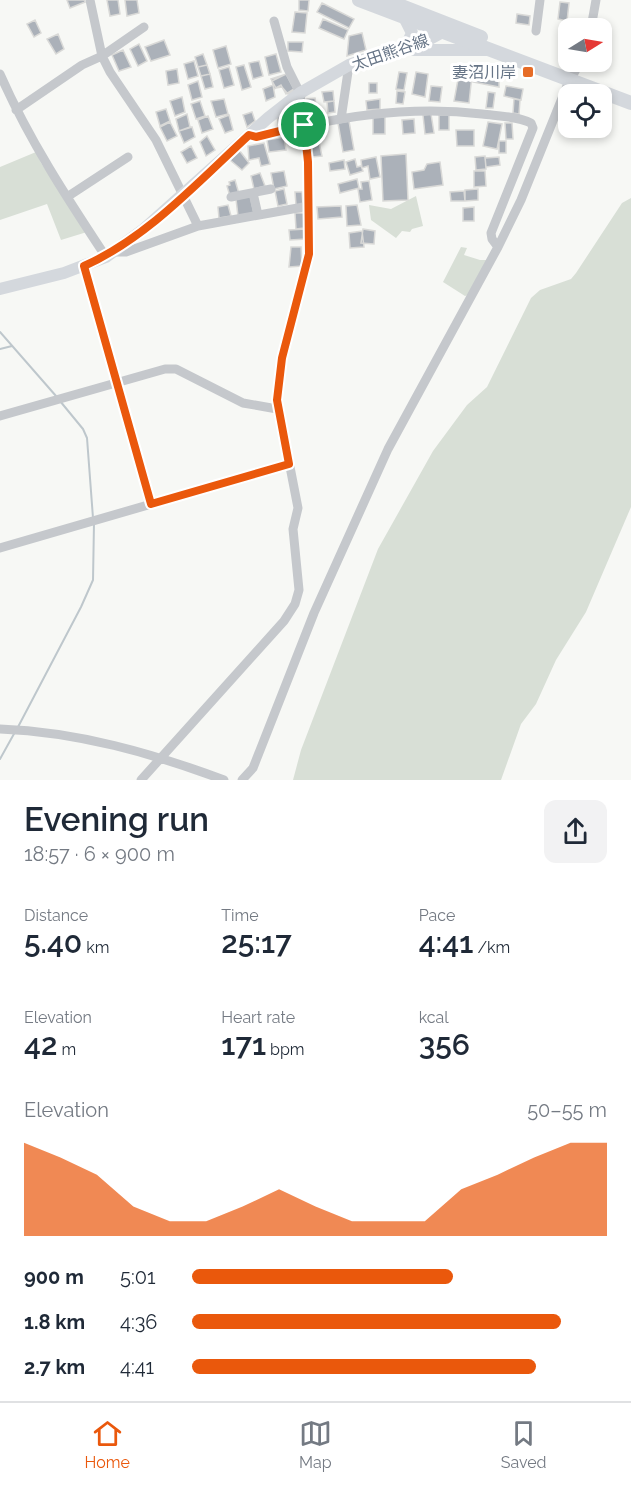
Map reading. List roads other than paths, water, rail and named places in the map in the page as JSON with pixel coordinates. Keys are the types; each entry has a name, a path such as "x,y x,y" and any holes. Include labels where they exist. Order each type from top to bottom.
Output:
{"highway":[{"path":"359,0 405,19 447,30 631,95"},
{"path":"386,0 491,50 577,75 631,103"}],"main road":[{"path":"405,19 412,33 404,50 491,50"},
{"name":"太田熊谷線","path":"0,289 84,266 110,254 144,229 249,135 300,93 349,65 380,54 404,50 447,30"}],"street":[{"path":"90,0 102,56 110,72 156,140 198,226"},
{"path":"536,31 540,0"},
{"path":"593,18 596,0"},
{"path":"141,780 284,621 295,604 299,590 293,529 298,508 277,409 282,358 309,254 309,206 300,93 287,67 273,21"},
{"path":"16,110 82,65 102,56 144,27"},
{"path":"341,119 349,65"},
{"path":"0,74 16,110 50,173 110,254 126,252 198,226 309,206"},
{"path":"242,780 253,768 314,613 393,437 498,247 577,75"},
{"path":"249,135 256,137 304,125 387,111 469,113 531,123 533,128 491,233 498,247"},
{"path":"67,197 128,157"},
{"path":"231,197 271,189"},
{"path":"253,192 258,215"},
{"path":"84,266 151,504"},
{"path":"0,416 165,369 176,369 243,403 277,409"},
{"path":"0,548 289,464"},
{"path":"0,729 110,744 162,757 224,780"}],"waterway":[{"path":"0,332 56,396"},
{"path":"0,349 12,346"},
{"path":"60,401 83,429 87,438 93,518"},
{"path":"18,727 93,580 94,523"},
{"path":"0,759 15,732"}],"place":[{"name":"妻沼川岸","path":"528,72"}]}
